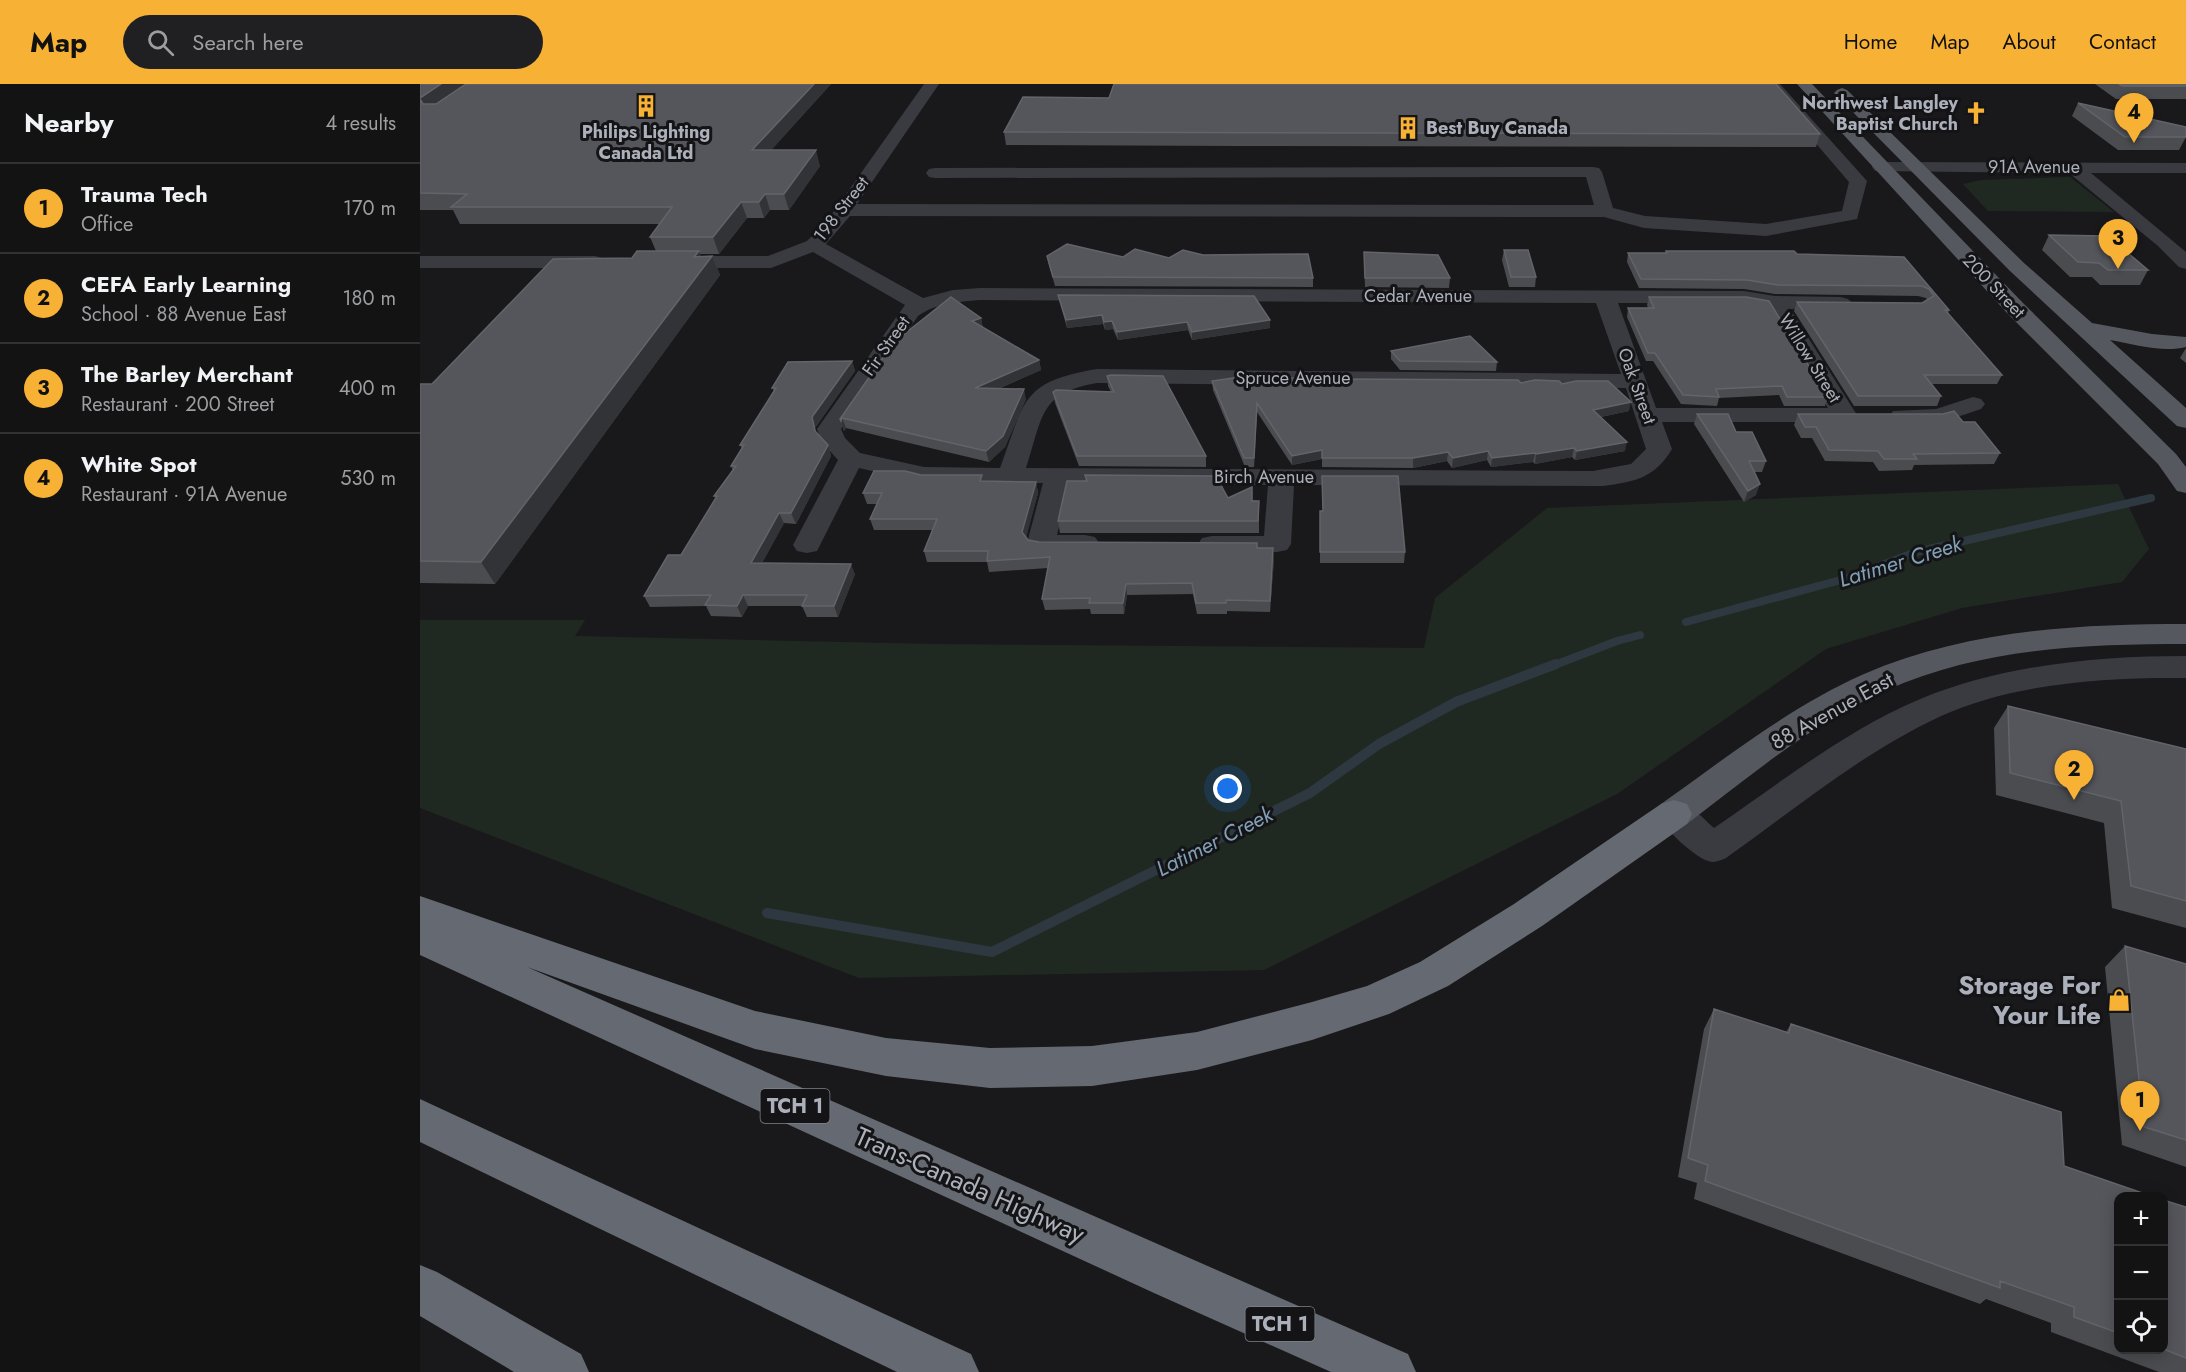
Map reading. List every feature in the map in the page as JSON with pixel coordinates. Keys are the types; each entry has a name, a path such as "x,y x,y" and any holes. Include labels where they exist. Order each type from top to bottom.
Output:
{"highway":[{"path":"420,912 755,1030 886,1057 990,1068 1092,1066 1197,1052 1312,1021 1375,1001 1443,968 1528,915 1674,814"},
{"name":"Trans-Canada Highway","path":"420,937 1171,1276 1390,1372"},
{"path":"420,1120 953,1372"},
{"path":"420,1289 563,1372"}],"main road":[{"name":"200 Street","path":"1804,84 2016,309 2167,459 2186,485"},
{"name":"200 Street","path":"1833,84 2017,267 2139,375 2186,421"},
{"path":"2086,329 2152,341 2183,342"},
{"path":"2139,375 2154,356 2183,342"},
{"path":"2143,634 2186,609"},
{"name":"88 Avenue East","path":"1674,814 1769,744 1872,684 1934,661 2010,642 2070,636 2186,634"}],"street":[{"name":"198 Street","path":"651,262 771,262 814,245 844,210 932,84"},
{"path":"844,210 1605,211 1644,222 1766,230 1850,215 1858,181 1772,84"},
{"name":"91A Avenue","path":"1881,167 2186,168"},
{"path":"2074,168 2186,263"},
{"path":"935,173 1593,172 1605,211"},
{"path":"1039,210 1055,173"},
{"path":"2165,243 2186,243"},
{"name":"Fir Street","path":"814,245 920,306 910,312 829,429 833,441 851,459"},
{"path":"420,262 615,262"},
{"name":"Cedar Avenue","path":"920,306 953,296 980,294 1744,297 1775,302 1858,303"},
{"name":"Oak Street","path":"1605,297 1649,415 1659,449 1654,460 1641,469"},
{"name":"Willow Street","path":"1775,302 1864,415"},
{"name":"Spruce Avenue","path":"1010,477 1036,402 1057,386 1097,376 1635,381"},
{"path":"1649,415 1938,416 1973,404"},
{"path":"807,545 851,459"},
{"name":"Birch Avenue","path":"851,459 924,476 1593,479 1641,469"},
{"path":"1059,477 1041,543 1112,543"},
{"path":"1183,544 1277,544 1282,477"},
{"name":"88 Avenue East","path":"1674,814 1713,848 1838,761 1882,733 1929,708 1979,691 2038,678 2096,670 2186,667"}],"shaded area":[{"path":"2070,177 2114,212 1988,211 1963,184 1981,180"},
{"path":"2118,484 2149,549 2122,582 1962,608 1826,649 1617,794 1264,970 859,978 420,808 420,620 585,620 575,636 934,644 1424,648 1435,598 1547,508"}],"building":[{"path":"420,84 441,84 420,98"},
{"path":"466,84 814,84 752,150 816,150 784,194 765,194 759,202 741,202 713,237 650,237 672,207 451,207 467,194 420,193 420,99 423,104 436,104"},
{"name":"Best Buy Canada","path":"1114,84 1776,84 1820,134 1004,132 1023,97 1109,98"},
{"path":"2119,84 2186,84 2186,86 2122,86"},
{"path":"2078,103 2186,127 2186,137 2125,137"},
{"path":"2049,235 2108,236 2148,270 2108,270 2099,263 2078,262"},
{"path":"1067,244 1123,257 1135,249 1169,258 1183,250 1203,255 1308,254 1313,278 1053,277 1047,256"},
{"path":"1504,250 1528,250 1536,277 1511,277"},
{"path":"637,251 699,251 694,257 712,256 481,562 420,561 420,384 432,384 553,259 632,258"},
{"path":"1666,251 1794,251 1797,254 1904,257 1949,310 1945,310 2002,375 1924,375 1941,396 1858,396 1797,302 1922,303 1934,296 1929,289 1922,286 1778,285 1747,280 1641,279 1628,253 1667,253"},
{"path":"1364,252 1438,255 1450,278 1365,278"},
{"path":"1058,295 1254,296 1270,320 1192,332 1187,322 1117,332 1112,321 1104,322 1102,315 1066,320"},
{"path":"951,297 981,318 972,321 1039,360 975,388 1024,389 1003,436 986,451 842,418 841,421 840,419 893,343"},
{"path":"1649,297 1746,297 1769,301 1828,397 1787,397 1782,386 1716,389 1719,397 1683,395 1655,353 1648,353 1628,308 1654,308"},
{"path":"1470,336 1497,362 1400,361 1391,351"},
{"path":"852,361 812,417 815,431 828,445 791,513 779,513 751,563 851,564 834,606 802,606 807,595 743,595 737,606 705,605 711,595 644,596 668,555 681,555 717,496 714,496 736,466 731,466 744,445 740,445 776,388 772,388 788,362"},
{"path":"1107,376 1163,376 1206,456 1077,456 1053,392 1056,390 1114,392"},
{"path":"1233,378 1518,380 1521,383 1535,380 1559,381 1562,384 1576,381 1608,381 1631,402 1593,410 1627,442 1577,451 1574,448 1492,458 1488,451 1453,458 1448,452 1413,458 1322,458 1322,450 1292,456 1257,403 1254,458 1244,458 1212,381"},
{"path":"1954,411 1963,422 1975,422 2000,453 1913,454 1917,459 1884,459 1878,451 1829,450 1816,427 1805,427 1798,414 1943,414"},
{"path":"1697,414 1728,414 1736,432 1752,432 1766,461 1749,461 1760,484 1748,491"},
{"path":"874,471 905,471 921,475 982,475 980,481 1036,482 1022,532 1028,540 1039,542 1257,543 1257,548 1273,548 1270,601 1226,600 1226,603 1196,603 1192,583 1126,584 1123,603 1089,603 1090,598 1042,599 1050,557 987,561 988,551 924,551 937,519 870,519 882,493 863,493"},
{"path":"1085,475 1216,476 1228,498 1252,487 1252,501 1259,501 1258,521 1058,521 1067,481 1087,481"},
{"path":"1322,476 1398,476 1405,552 1320,552 1320,511 1323,511"},
{"path":"2008,706 2186,749 2186,901 2131,886 2121,801 2010,773"},
{"path":"2125,946 2186,964 2186,1140 2144,1127"},
{"path":"1714,1009 1789,1033 1791,1024 2061,1112 2064,1166 2139,1192 2114,1192 2114,1332 2074,1317 2074,1307 2000,1281 2000,1288 1705,1181 1708,1165 1688,1158"},
{"path":"2168,1202 2186,1207 2186,1358 2168,1351"}],"waterway":[{"name":"Latimer Creek","path":"1686,622 1848,578 1916,552 2151,498"},
{"name":"Latimer Creek","path":"1552,666 1617,641 1640,635"},
{"name":"Latimer Creek","path":"767,913 992,952 1310,793 1379,744 1456,702 1556,664"}],"place":[{"name":"Philips Lighting Canada Ltd","path":"646,106"},
{"name":"Northwest Langley Baptist Church","path":"1976,113"},
{"name":"Best Buy Canada","path":"1408,128"},
{"name":"White Spot","path":"2134,143"},
{"name":"The Barley Merchant","path":"2118,269"},
{"name":"CEFA Early Learning","path":"2074,800"},
{"name":"Storage For Your Life","path":"2119,1000"},
{"name":"Trauma Tech","path":"2140,1131"}]}
